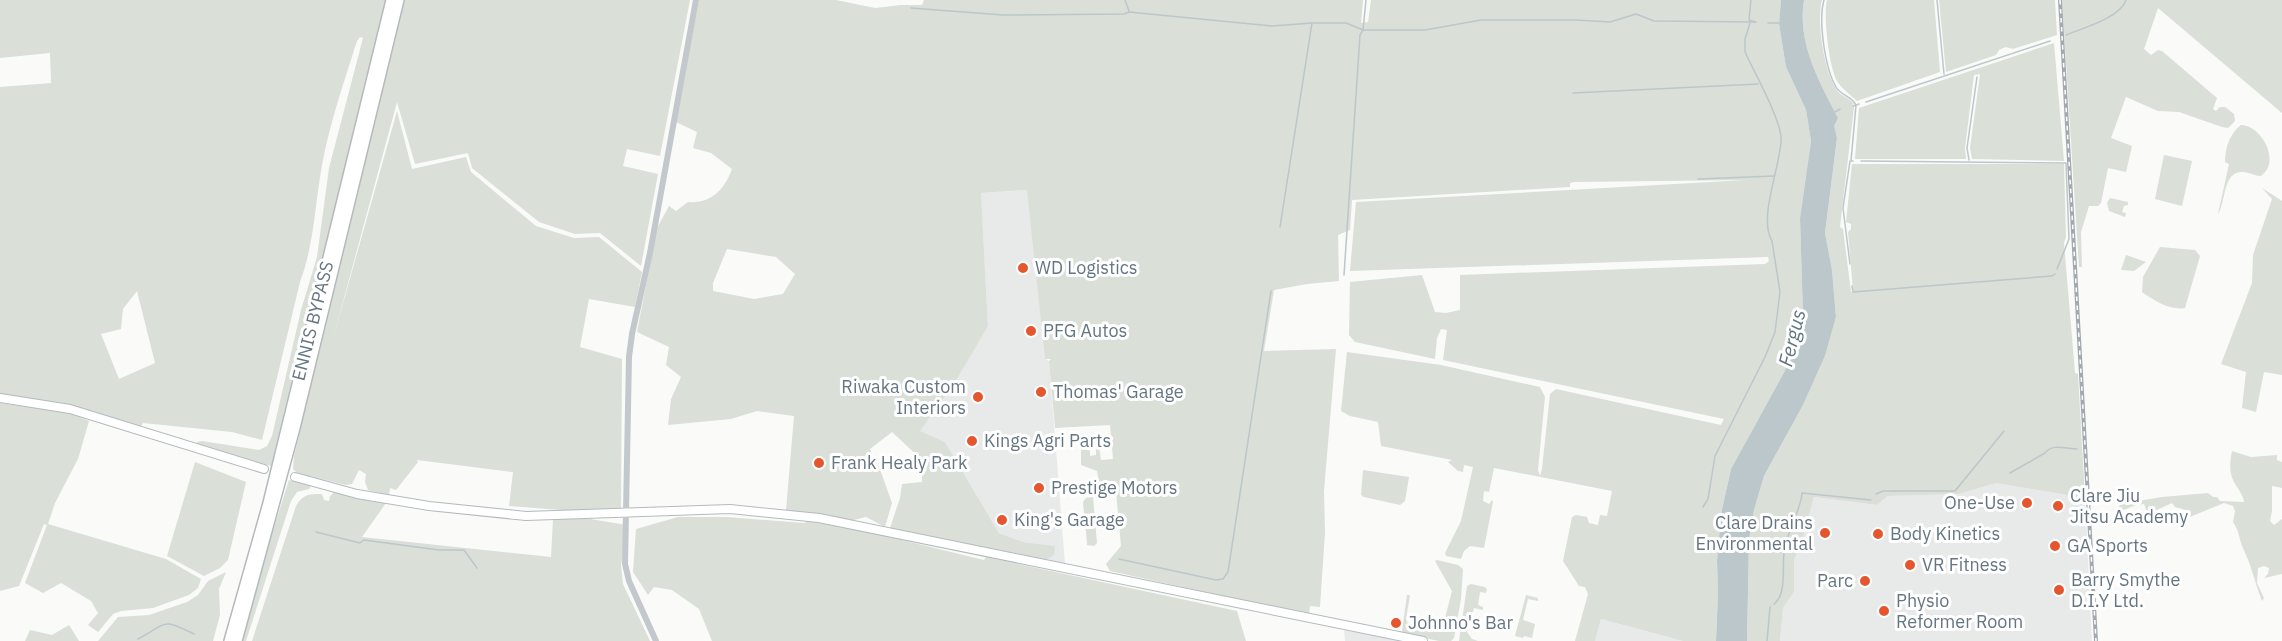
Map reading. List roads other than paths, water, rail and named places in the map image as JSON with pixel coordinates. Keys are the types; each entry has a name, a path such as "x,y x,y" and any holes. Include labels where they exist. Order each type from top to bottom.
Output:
{"highway":[{"name":"ENNIS BYPASS","path":"229,641 268,503 392,0"},
{"name":"ENNIS BYPASS","path":"237,641 292,439 399,0"}],"main road":[{"path":"0,398 70,408 264,469"},
{"path":"295,477 357,494 429,506 526,516 730,509 819,518 1424,641"}],"street":[{"path":"656,641 627,572 629,357 696,0"}],"waterway":[{"path":"1125,0 1129,11"},
{"path":"1344,275 1360,35 1363,30 1366,0"},
{"path":"1751,0 1749,20 1755,22"},
{"path":"1824,0 1822,32 1832,79 1838,90 1856,105 1851,161 1853,161"},
{"path":"1937,0 1944,74"},
{"path":"2066,35 2109,17 2126,0"},
{"path":"911,8 1003,15 1124,14 1129,12 1272,26 1346,23 1363,30 1425,30 1481,20 1610,22 1636,14 1654,21 1756,22"},
{"path":"1280,227 1312,23"},
{"name":"Fergus","path":"1703,507 1708,499 1715,456 1765,357 1775,332 1780,292 1767,219 1781,141 1773,110 1745,52 1745,39 1750,23"},
{"path":"1768,23 1779,23"},
{"path":"1866,102 2050,41"},
{"path":"1969,160 1967,148 1977,77"},
{"path":"1573,93 1758,84"},
{"path":"1853,106 1859,104"},
{"path":"1833,113 1840,109"},
{"path":"1850,161 1843,208 1850,264"},
{"path":"1861,161 2066,163 2069,239 2057,269"},
{"path":"1698,179 1774,176"},
{"path":"1852,286 1853,292 2055,274"},
{"path":"1119,559 1216,580 1223,579 1228,572 1271,291"},
{"path":"1876,494 1883,491 1955,491 2004,431"},
{"path":"2010,473 2051,448 2077,449"},
{"path":"1774,604 1781,594 1785,545 1799,508 1802,493 1871,500"},
{"path":"316,532 360,543 364,540 439,550 464,550 477,568"},
{"path":"1748,551 1759,552"},
{"path":"1776,552 1783,552"},
{"path":"1767,641 1770,607"},
{"path":"138,639 166,624 194,634"}],"railway":[{"path":"2060,0 2096,641"}],"place":[{"name":"WD Logistics","path":"1023,268"},
{"name":"PFG Autos","path":"1031,331"},
{"name":"Thomas' Garage","path":"1041,392"},
{"name":"Riwaka Custom Interiors","path":"978,397"},
{"name":"Kings Agri Parts","path":"972,441"},
{"name":"Frank Healy Park","path":"819,463"},
{"name":"Prestige Motors","path":"1039,488"},
{"name":"One-Use","path":"2027,503"},
{"name":"Clare Jiu Jitsu Academy","path":"2058,506"},
{"name":"King's Garage","path":"1002,520"},
{"name":"Clare Drains Environmental","path":"1825,533"},
{"name":"Body Kinetics","path":"1878,534"},
{"name":"GA Sports","path":"2055,546"},
{"name":"VR Fitness","path":"1910,565"},
{"name":"Parc","path":"1865,581"},
{"name":"Barry Smythe D.I.Y Ltd.","path":"2059,590"},
{"name":"Physio Reformer Room","path":"1884,611"},
{"name":"Johnno's Bar","path":"1396,623"}]}
